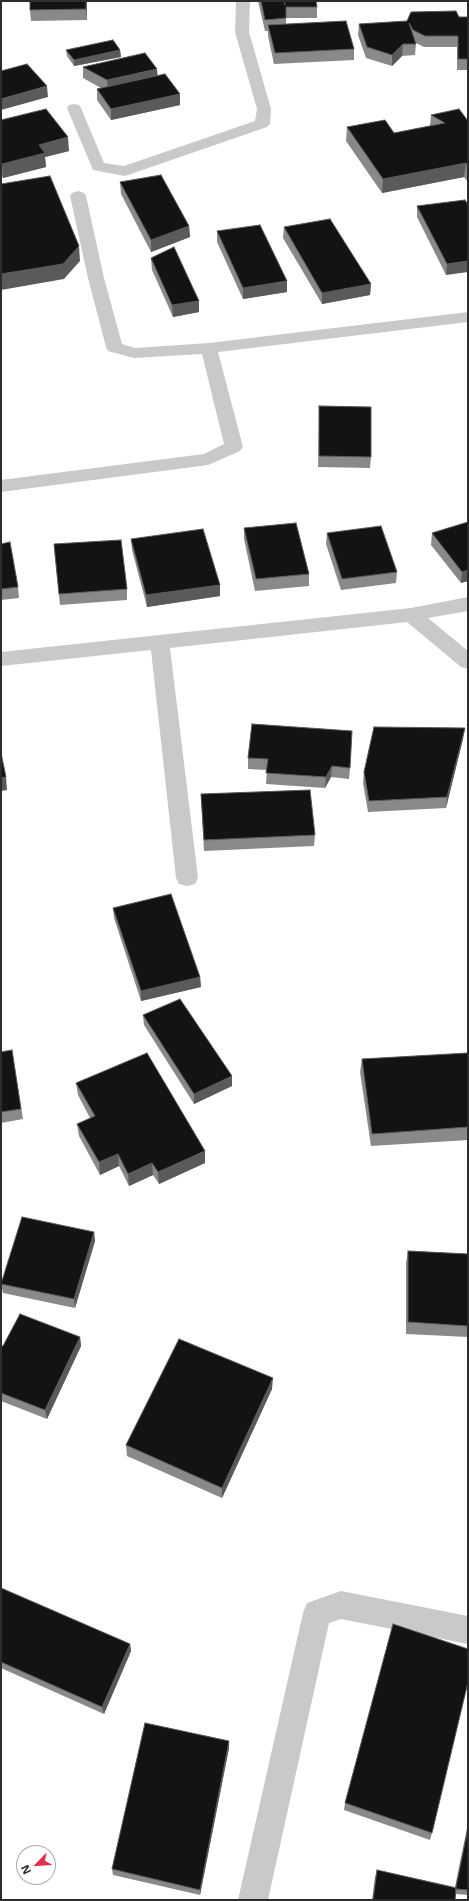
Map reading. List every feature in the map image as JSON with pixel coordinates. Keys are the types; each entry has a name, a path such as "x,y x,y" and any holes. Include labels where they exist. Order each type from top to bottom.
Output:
{"street":[{"path":"74,108 98,167 125,171 262,124 264,109 256,73 242,32 243,1"},
{"path":"78,196 96,278 114,347 134,353 210,348 468,317"},
{"path":"1,486 208,459 234,447 210,348"},
{"path":"1,659 411,614 468,604"},
{"path":"411,614 468,662"},
{"path":"160,642 187,878"},
{"path":"253,1900 317,1613 341,1605 468,1630"}],"building":[{"path":"30,1 86,1 86,9 30,10"},
{"path":"261,1 316,1 317,7 286,7 286,18 265,20"},
{"path":"456,11 459,17 468,17 468,59 458,59 458,36 425,36 413,30 409,23 416,44 403,44 392,55 367,47 359,24 407,21 411,12"},
{"path":"346,21 354,49 275,53 268,25"},
{"path":"113,40 120,50 74,60 66,50"},
{"path":"145,53 157,69 107,80 83,67"},
{"path":"27,64 47,86 1,99 1,71"},
{"path":"165,74 180,94 111,109 97,89"},
{"path":"46,109 68,137 39,145 45,153 2,164 1,120"},
{"path":"459,109 468,121 468,166 466,163 383,179 347,127 385,120 394,133 445,123 431,115"},
{"path":"161,175 189,226 151,240 120,182"},
{"path":"50,176 79,246 63,264 1,274 1,184"},
{"path":"465,200 468,205 468,261 447,264 417,206"},
{"path":"330,219 371,284 322,293 284,227"},
{"path":"260,225 287,281 243,288 217,231"},
{"path":"174,247 199,301 172,305 151,258"},
{"path":"319,406 371,407 371,457 319,456"},
{"path":"468,522 468,570 462,572 432,533"},
{"path":"296,523 309,574 256,579 244,528"},
{"path":"381,526 397,572 342,579 327,533"},
{"path":"203,529 220,585 146,595 131,539"},
{"path":"121,540 127,589 59,594 54,544"},
{"path":"10,542 18,587 1,589 1,544"},
{"path":"252,724 352,731 350,768 332,766 326,777 266,773 268,759 248,758"},
{"path":"374,727 465,728 447,797 369,801 364,772"},
{"path":"1,753 6,777 1,778"},
{"path":"310,790 315,835 204,840 201,794"},
{"path":"171,894 200,977 141,991 113,908"},
{"path":"180,999 232,1076 194,1094 143,1015"},
{"path":"12,1050 21,1109 1,1112 1,1052"},
{"path":"147,1053 205,1151 158,1172 152,1163 128,1174 118,1154 99,1162 77,1124 95,1116 76,1083"},
{"path":"468,1053 468,1127 372,1134 362,1059"},
{"path":"22,1217 94,1232 74,1299 1,1284"},
{"path":"408,1251 468,1254 468,1326 408,1322"},
{"path":"20,1314 80,1337 45,1410 1,1393 1,1346 3,1346"},
{"path":"179,1339 273,1378 222,1488 126,1445"},
{"path":"1,1588 130,1644 102,1707 1,1662"},
{"path":"393,1624 468,1649 468,1682 432,1833 345,1803"},
{"path":"145,1723 229,1741 200,1890 112,1869"},
{"path":"468,1828 468,1890 456,1889 456,1887"},
{"path":"377,1870 456,1888 455,1900 373,1900"}]}
